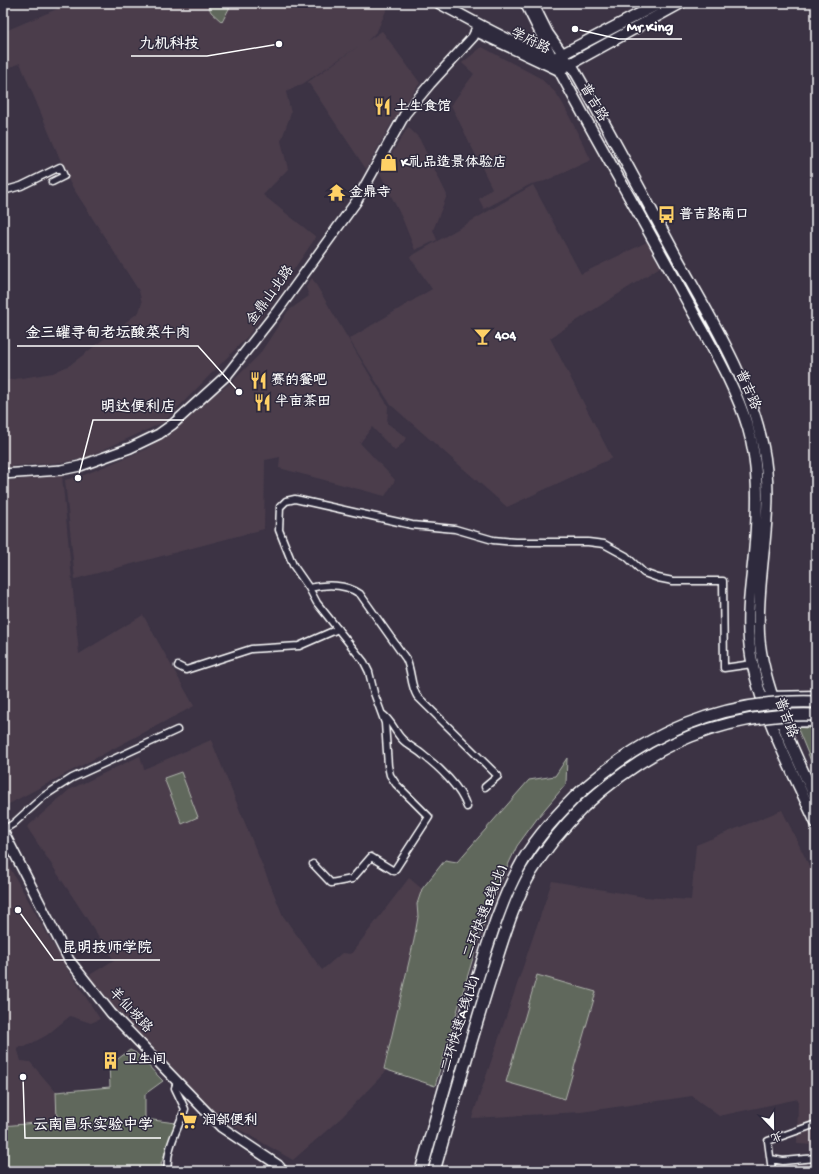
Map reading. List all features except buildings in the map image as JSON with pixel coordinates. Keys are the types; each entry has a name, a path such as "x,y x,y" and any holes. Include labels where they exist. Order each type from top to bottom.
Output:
{"highway":[{"name":"二环快速B线(北)","path":"421,1171 456,1045 492,934 509,888 539,837 575,797 602,773 629,753 656,737 683,725 720,712 782,702 816,702"},
{"name":"二环快速A线(北)","path":"434,1171 470,1041 503,938 530,873 549,844 584,806 610,783 636,764 687,736 717,726 746,719 783,715 816,715"}],"main road":[{"name":"学府路","path":"439,3 478,28 559,70 681,3"},
{"name":"学府路","path":"553,59 660,3"},
{"name":"学府路","path":"478,28 553,59 571,64"},
{"name":"普吉路","path":"571,64 699,297 742,381 758,424 764,449 767,500 759,634 762,659 782,722 816,799"},
{"name":"普吉路","path":"559,70 659,246 732,386 748,427 755,454 758,493 748,637 752,664 771,722 816,823"},
{"path":"763,698 816,696"},
{"path":"771,722 816,721"}],"street":[{"name":"普吉路","path":"525,3 559,70"},
{"name":"普吉路","path":"533,3 548,33 571,64"},
{"name":"金鼎山北路","path":"3,474 61,470 80,466 130,448 159,434 173,424 227,375 278,310 356,202 405,114 478,28"},
{"path":"3,191 21,186 60,167 64,176 52,182"},
{"path":"313,864 331,883 352,879 371,856 394,871 429,817 396,784 390,775 385,722 364,662 317,603 309,588 293,565 279,530 280,507 286,500 295,499 412,525 455,529 493,540 515,542 588,542 604,544 626,556 644,572 658,578 673,581 723,581 724,668 752,664"},
{"path":"309,588 329,584 356,591 360,594 410,666 413,689 417,696 498,776 485,787"},
{"path":"178,666 186,670 251,649 299,646 338,629"},
{"path":"382,714 387,718 400,738 410,747 422,754 460,791 467,807"},
{"path":"3,831 44,796 72,778 178,730"},
{"name":"羊仙坡路","path":"3,831 69,960 111,1013 222,1127 278,1165 283,1171"},
{"path":"168,1171 167,1162 170,1150 185,1109 175,1088 177,1082"},
{"path":"772,1171 768,1141 816,1124"},
{"path":"770,1159 783,1161 816,1158"}],"shaded area":[{"path":"55,3 386,3 389,4 377,31 367,41 382,31 420,83 391,124 366,169 308,82 360,45 304,83 286,92 291,113 281,141 288,169 263,195 316,237 248,336 164,422 85,458 66,462 3,467 3,381 53,373 70,365 139,312 142,303 139,291 70,183 20,63 3,70 3,32 57,9"},
{"path":"482,47 540,78 556,93 591,160 545,181 531,184 484,209 479,199 492,188 451,105 474,74 462,63"},
{"path":"408,127 419,138 447,195 433,230 437,240 415,250 403,220 380,173"},
{"path":"533,185 581,274 647,242 660,267 550,338 612,458 507,507 391,405 349,339 432,289 410,257"},
{"path":"312,278 388,406 387,423 407,438 395,451 372,427 360,443 395,480 385,496 279,468 280,457 265,460 264,529 75,579 65,480 84,475 147,449 216,389 219,392 234,380 259,355 288,311 309,296 306,287"},
{"path":"62,476 79,654 143,615 194,706 3,807 3,481"},
{"path":"211,740 283,916 322,970 342,953 351,954 409,878 422,889 417,904 418,917 414,940 384,1069 387,1070 342,1117 293,1160 221,1119 192,1092 124,1019 88,976 114,960 27,827 69,790 140,756 144,769"},
{"path":"782,810 816,880 816,1145 797,1144 798,1099 719,1116 692,1096 581,1112 472,1118 552,881 644,897 691,900 696,845"},
{"path":"3,856 65,965 100,1019 91,1023 70,1016 47,1035 25,1047 17,1047 21,1061 30,1062 56,1092 58,1121 3,1126"}],"green space":[{"path":"207,3 232,3 222,22 211,12"},
{"path":"797,727 816,729 816,773"},
{"path":"567,758 566,784 539,816 517,846 501,880 481,931 435,1086 384,1069 414,940 418,917 417,904 422,889 445,860 457,862 529,780 555,776"},
{"path":"181,772 198,817 182,824 164,778"},
{"path":"537,975 596,992 565,1099 506,1082"},
{"path":"130,1050 136,1053 163,1081 145,1094 145,1119 176,1123 161,1164 164,1171 3,1171 3,1126 57,1121 56,1092 110,1087 109,1063 115,1061"}],"place":[{"name":"Mr King","path":"575,29"},
{"name":"九机科技","path":"279,44"},
{"name":"土生食馆","path":"382,107"},
{"name":"K礼品造景体验店","path":"388,163"},
{"name":"金鼎寺","path":"336,193"},
{"name":"普吉路南口","path":"666,215"},
{"name":"404","path":"482,336"},
{"name":"赛的餐吧","path":"258,381"},
{"name":"金三罐寻甸老坛酸菜牛肉","path":"239,392"},
{"name":"半亩茶田","path":"262,402"},
{"name":"明达便利店","path":"78,478"},
{"name":"昆明技师学院","path":"18,910"},
{"name":"卫生间","path":"111,1060"},
{"name":"云南昌乐实验中学","path":"23,1077"},
{"name":"润邻便利","path":"189,1121"}]}
